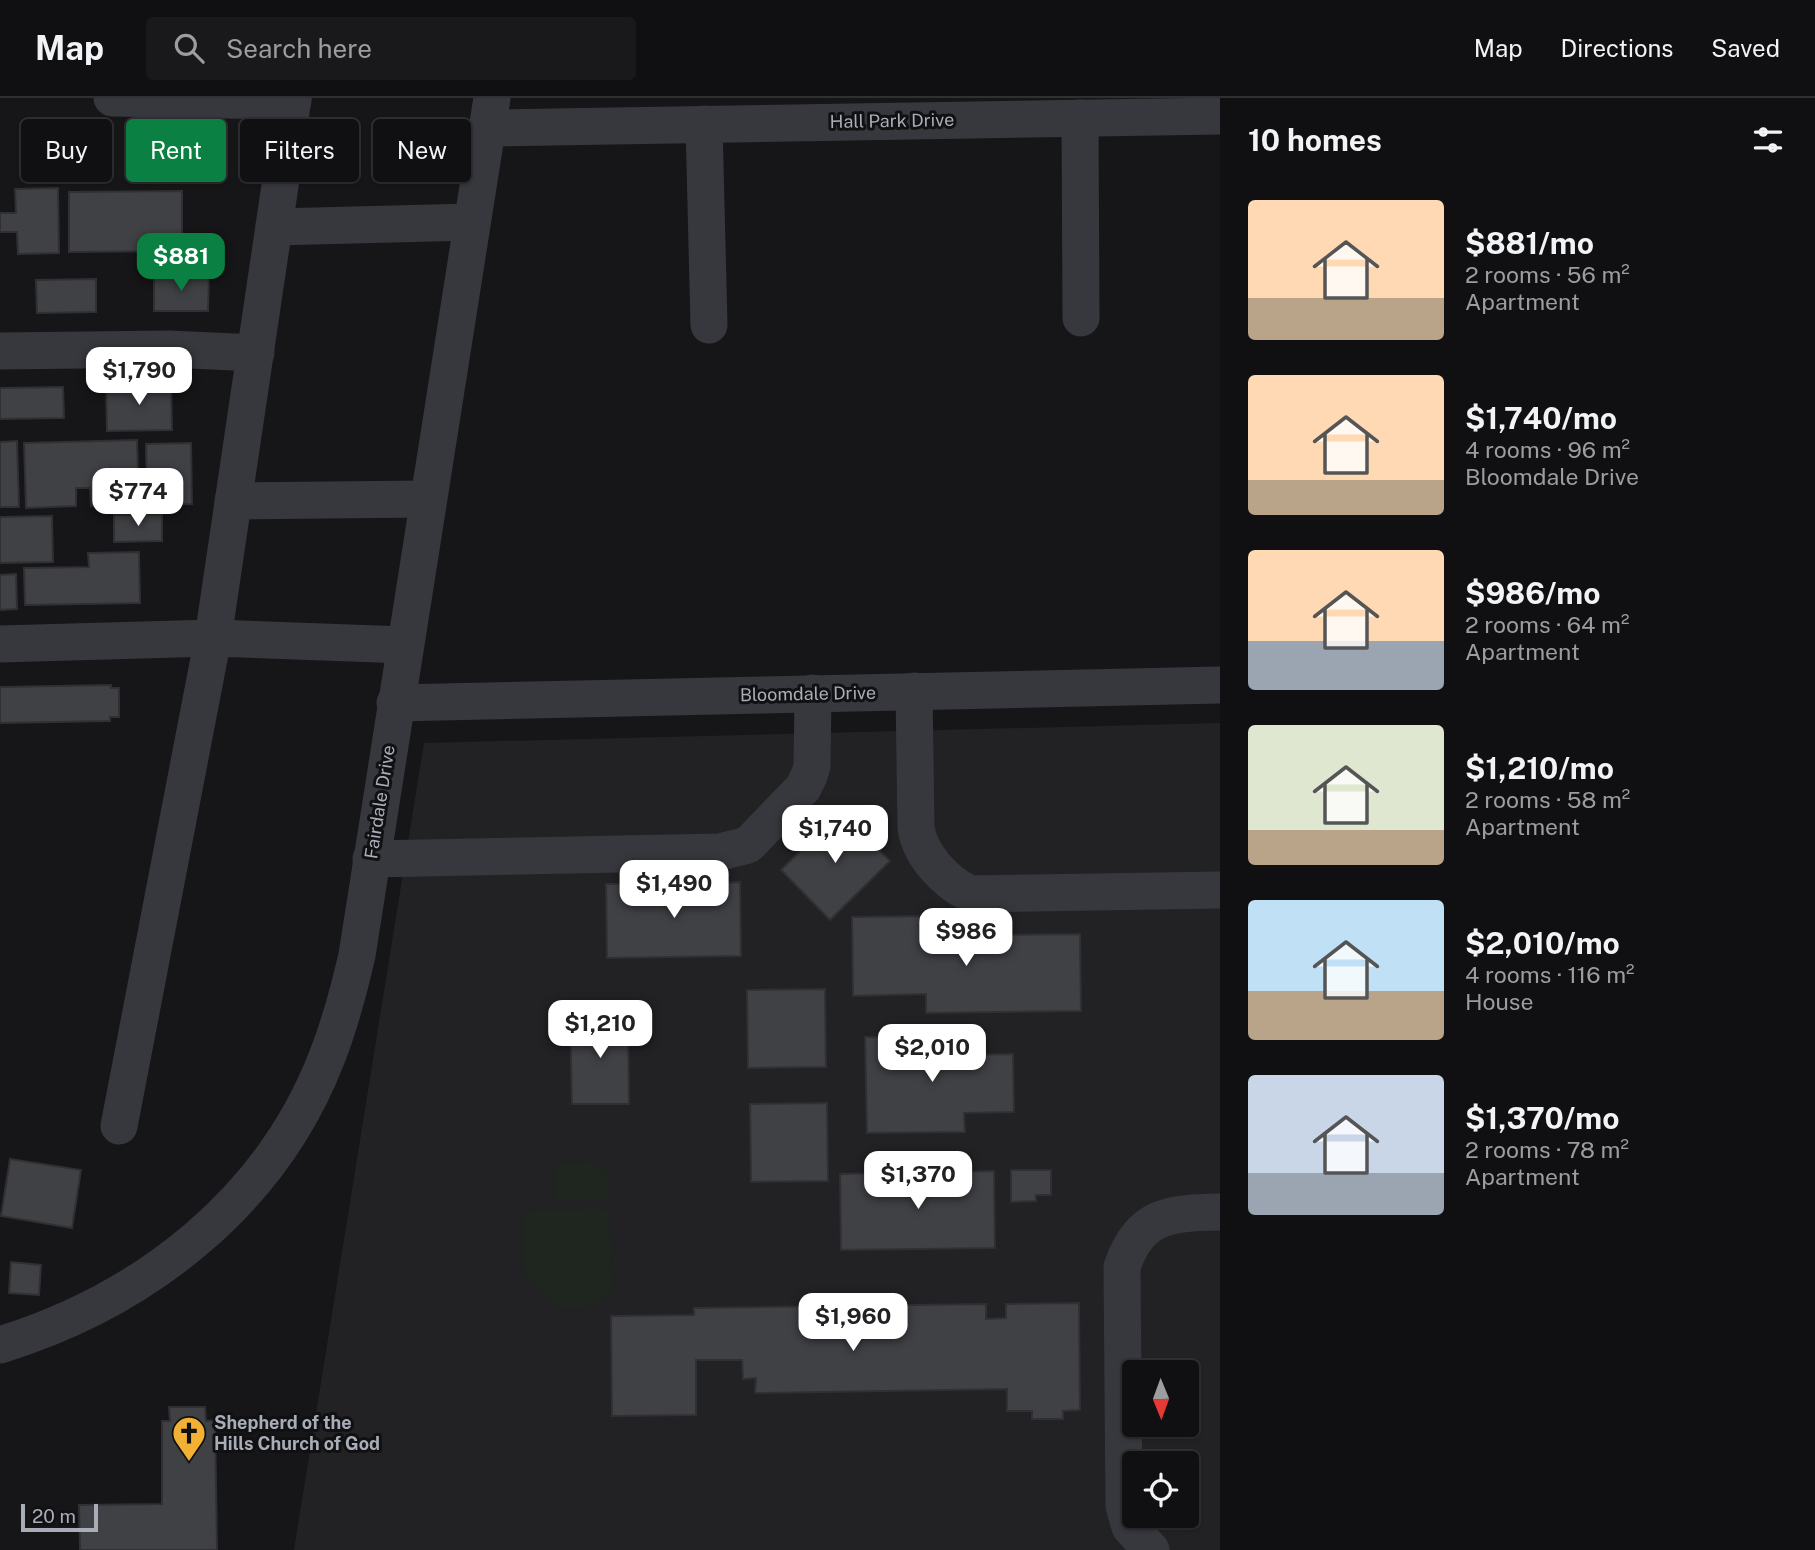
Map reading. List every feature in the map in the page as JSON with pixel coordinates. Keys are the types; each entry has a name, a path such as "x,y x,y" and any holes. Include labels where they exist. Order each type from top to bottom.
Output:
{"street":[{"path":"112,98 293,99 213,638 119,1126"},
{"name":"Hall Park Drive","path":"490,113 704,124 1220,116"},
{"name":"Fairdale Drive","path":"0,1345 40,1333 85,1314 130,1289 172,1260 247,1190 278,1149 321,1071 344,1011 357,955 490,113"},
{"path":"1080,118 1081,318"},
{"path":"704,124 709,324"},
{"path":"274,227 472,222"},
{"path":"0,351 169,349 256,353"},
{"path":"233,501 428,499"},
{"path":"0,644 213,638 405,645"},
{"name":"Bloomdale Drive","path":"395,703 1220,685"},
{"path":"914,691 918,842 925,855 960,889 970,894 1220,890"},
{"path":"371,859 720,852 748,845 803,788 812,765 813,693"},
{"path":"1151,1550 1130,1527 1124,1506 1122,1267 1128,1250 1141,1231 1159,1219 1177,1213 1220,1212"}],"shaded area":[{"path":"1220,723 1220,1550 294,1550 424,743"},
{"path":"594,1162 608,1175 608,1196 603,1199 557,1199 556,1165"},
{"path":"533,1211 607,1211 610,1217 611,1290 594,1305 572,1309 557,1307 523,1270 524,1216"}],"building":[{"path":"58,188 59,253 18,254 17,232 0,232 0,213 16,213 15,189"},
{"path":"182,191 182,251 69,252 69,192"},
{"path":"154,275 209,275 208,311 154,311"},
{"path":"96,279 96,312 37,313 36,280"},
{"path":"171,383 172,430 107,431 106,384"},
{"path":"63,387 64,418 0,419 0,388"},
{"path":"137,440 139,506 91,506 90,488 76,488 76,506 26,508 24,443"},
{"path":"17,441 19,507 0,507 0,442"},
{"path":"191,443 192,504 147,505 146,444"},
{"path":"162,514 162,541 114,542 114,515"},
{"path":"52,516 53,562 0,563 0,517"},
{"path":"139,552 140,603 25,605 24,568 89,567 88,553"},
{"path":"16,574 17,609 0,610 0,575"},
{"path":"111,685 111,688 119,688 119,717 110,717 110,721 0,723 0,687"},
{"path":"840,811 890,861 830,920 781,870"},
{"path":"740,882 741,956 607,958 606,884"},
{"path":"929,916 929,936 1080,934 1081,1011 926,1013 926,994 853,996 852,917"},
{"path":"825,989 826,1067 748,1068 747,990"},
{"path":"628,1015 629,1104 572,1104 570,1016"},
{"path":"963,1036 964,1055 1013,1054 1014,1112 964,1113 965,1132 867,1133 865,1037"},
{"path":"827,1103 828,1181 751,1182 750,1104"},
{"path":"10,1159 81,1170 72,1228 1,1216"},
{"path":"1011,1170 1051,1170 1051,1195 1036,1195 1036,1201 1011,1202"},
{"path":"994,1171 995,1248 841,1250 840,1174"},
{"path":"11,1262 41,1265 39,1295 9,1293"},
{"path":"1079,1303 1080,1410 1063,1411 1063,1419 1032,1419 1032,1411 1007,1411 1007,1389 755,1393 756,1378 743,1379 742,1360 696,1360 696,1415 612,1416 611,1316 694,1315 694,1308 986,1304 986,1319 1006,1318 1006,1304"},
{"name":"Shepherd of the Hills Church of God","path":"169,1407 205,1407 206,1421 215,1420 217,1550 80,1550 79,1505 162,1504 162,1421 170,1421"}],"place":[{"name":"Shepherd of the Hills Church of God","path":"189,1463"}]}
